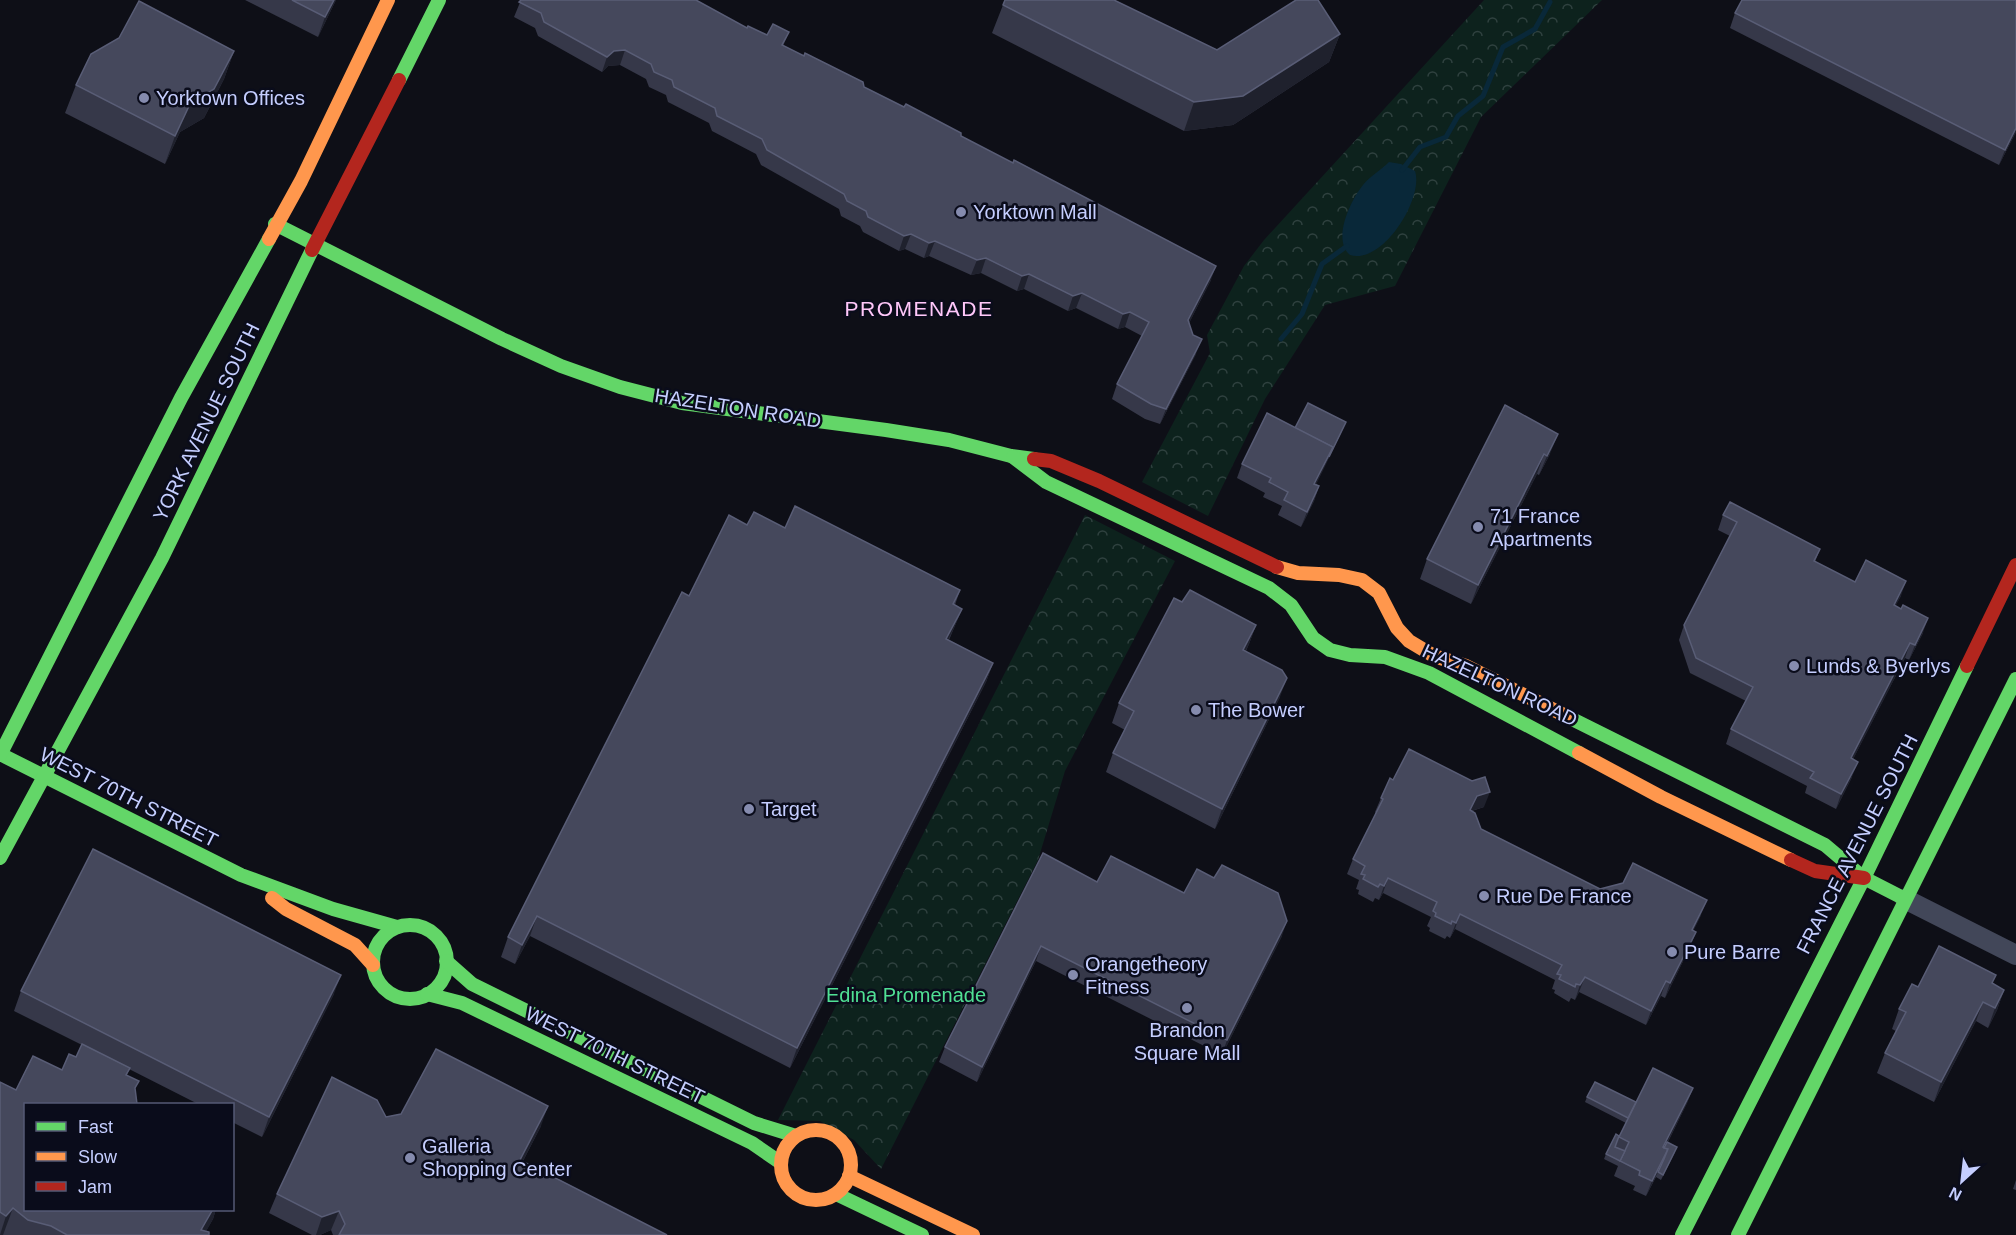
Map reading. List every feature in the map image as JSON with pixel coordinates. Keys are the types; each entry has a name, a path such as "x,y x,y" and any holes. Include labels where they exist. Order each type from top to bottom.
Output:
{"street":[{"name":"YORK AVENUE SOUTH","path":"0,754 181,398 275,224 301,181 387,0"},
{"name":"YORK AVENUE SOUTH","path":"0,858 162,558 315,244 439,0"},
{"name":"HAZELTON ROAD","path":"275,224 512,343 561,366 620,387 682,403 893,431 949,440 1011,456 1051,461 1099,481 1276,567 1298,573 1362,580 1379,593 1396,628 1420,650 1466,666 1825,845 1864,878 2016,955"},
{"name":"HAZELTON ROAD","path":"1011,456 1046,482 1269,588 1291,605 1313,638 1330,650 1402,662 1429,673 1661,797 1815,871 1864,878"},
{"name":"FRANCE AVENUE SOUTH","path":"1682,1235 1864,878 2016,566"},
{"path":"1312,587 1329,575"},
{"path":"1302,621 1303,602"},
{"path":"1362,654 1373,648 1382,637 1387,610"},
{"path":"1738,1235 2016,679"},
{"name":"WEST 70TH STREET","path":"0,754 241,875 333,909 397,927"},
{"name":"WEST 70TH STREET","path":"241,875 286,909 354,945 373,965"},
{"path":"416,925 433,933 444,947 447,961 439,984 427,994 406,999 396,996 380,984 373,965 378,942 397,927 416,925"},
{"name":"WEST 70TH STREET","path":"447,961 472,984 754,1123 796,1136"},
{"name":"WEST 70TH STREET","path":"427,994 462,1003 752,1143 781,1163"},
{"path":"816,1130 837,1137 849,1154 849,1176 836,1194 816,1200 800,1196 786,1183 781,1163 788,1143 796,1136 816,1130"},
{"path":"849,1176 973,1235"},
{"path":"836,1194 922,1235"}],"green space":[{"path":"1484,0 1602,0 1481,117 1395,286 1325,305 1265,399 1208,516 1142,482 1210,353 1207,335 1244,266 1264,240"},
{"name":"Edina Promenade","path":"1085,515 1175,561 1065,771 1038,860 881,1169 854,1140 820,1121 778,1120"}],"water":[{"path":"1389,162 1401,164 1415,171 1416,183 1407,212 1398,227 1375,250 1363,255 1350,255 1343,240 1348,210 1363,185"}],"building":[{"path":"292,0 334,0 325,17"},
{"name":"Yorktown Mall","path":"521,0 696,0 747,28 748,26 767,35 773,24 789,32 782,45 804,56 805,53 863,82 864,87 904,107 906,104 961,133 961,136 1013,163 1014,160 1216,266 1188,320 1193,335 1202,339 1166,409 1151,404 1117,384 1149,322 1130,312 1123,314 1082,293 1073,296 1029,274 1022,276 986,258 977,260 935,241 929,243 911,234 904,236 868,217 866,211 847,201 844,194 767,150 762,139 717,116 715,108 674,87 672,80 654,72 651,64 625,50 614,51 607,57 544,22 541,13 519,2"},
{"path":"1005,0 1114,0 1217,50 1296,0 1318,0 1340,34 1243,96 1194,102 1003,5"},
{"path":"1742,0 2016,0 2016,128 2005,150 1735,13"},
{"name":"Yorktown Offices","path":"139,1 234,51 214,89 190,104 175,136 76,85 91,54 119,38"},
{"path":"1308,403 1346,422 1329,457 1333,447 1295,428"},
{"name":"71 France Apartments","path":"1505,405 1558,434 1547,456 1544,454 1478,585 1427,559"},
{"path":"1267,413 1333,447 1314,484 1319,486 1307,512 1284,500 1288,492 1269,482 1271,478 1242,464"},
{"name":"Lunds & Byerlys","path":"1730,502 1820,549 1814,561 1855,582 1866,560 1906,581 1894,605 1901,609 1903,605 1928,618 1915,645 1910,643 1851,758 1858,762 1841,794 1810,778 1814,772 1731,729 1753,687 1696,658 1684,625 1737,522 1723,515"},
{"name":"Target","path":"795,506 960,590 953,604 962,609 946,639 993,663 797,1048 537,916 522,945 508,937 682,592 689,596 729,515 747,525 754,512 785,528"},
{"name":"The Bower","path":"1190,590 1256,625 1243,650 1282,670 1287,678 1222,809 1113,753 1134,711 1119,703 1174,598 1182,602"},
{"name":"Rue De France","path":"1409,749 1472,781 1485,777 1490,792 1477,796 1470,810 1475,813 1481,829 1600,889 1623,883 1633,863 1707,900 1692,930 1696,932 1670,983 1666,981 1651,1011 1585,977 1580,985 1576,984 1575,987 1559,979 1561,975 1557,974 1562,965 1460,914 1456,923 1452,921 1451,924 1435,916 1436,913 1433,911 1437,902 1388,878 1384,886 1380,884 1378,887 1363,879 1365,875 1361,874 1365,866 1353,859 1383,799 1381,798 1390,778 1393,780"},
{"path":"93,849 341,975 269,1117 21,991"},
{"name":"Brandon Square Mall","path":"1043,853 1097,882 1111,856 1184,893 1197,869 1214,878 1222,865 1278,893 1287,921 1227,1040 1041,946 982,1067 945,1047"},
{"path":"1939,946 1996,975 1992,983 2004,990 1995,1008 1983,1002 1941,1082 1885,1053 1906,1012 1899,1009 1912,984 1918,987"},
{"path":"82,1044 130,1068 126,1075 139,1081 135,1088 137,1103 24,1103 24,1211 212,1211 201,1230 209,1232 209,1235 67,1235 51,1226 28,1220 13,1208 6,1216 0,1212 0,1082 16,1090 33,1056 62,1070 69,1054 76,1057"},
{"name":"Galleria Shopping Center","path":"436,1049 548,1106 520,1160 667,1235 339,1235 345,1224 339,1211 322,1217 277,1194 332,1077 377,1100 386,1117 401,1114"},
{"path":"1653,1068 1693,1088 1663,1147 1668,1149 1652,1181 1639,1175 1640,1171 1620,1161 1629,1142 1619,1137"},
{"path":"1595,1082 1636,1102 1628,1118 1587,1097"},
{"path":"1616,1134 1619,1136 1615,1147 1625,1151 1620,1161 1606,1154"},
{"path":"1667,1142 1677,1147 1663,1175 1658,1172 1668,1149 1664,1148"}],"waterway":[{"path":"1402,170 1420,147 1446,137 1458,116 1483,96 1503,47 1535,29 1550,2"},
{"path":"1281,339 1302,314 1322,264 1347,246"}],"traffic: fast":[{"path":"399,80 439,0"},
{"path":"275,224 502,339 561,366 620,387 682,403 949,440 1011,456 1034,459"},
{"path":"0,755 181,398 269,239"},
{"path":"0,858 162,558 312,250"},
{"path":"1013,457 1046,482 1269,588 1291,605 1313,638 1330,650 1350,655 1385,657 1429,673 1579,753"},
{"path":"1682,1235 1864,878 1967,666"},
{"path":"1738,1235 2016,679"},
{"path":"1570,718 1825,845 1864,878 1905,899"},
{"path":"0,754 241,875 333,909 397,927"},
{"path":"410,925 424,928 436,936 444,948 447,962 444,976 436,988 424,996 410,999 396,996 384,988 376,976 373,962 376,948 384,936 396,928 410,925"},
{"path":"446,961 472,984 754,1123 796,1136"},
{"path":"427,994 462,1003 752,1143 781,1163"},
{"path":"836,1194 922,1235"}],"traffic: slow":[{"path":"269,239 301,181 388,0"},
{"path":"1277,567 1298,573 1339,575 1362,580 1379,593 1397,628 1409,641 1434,656 1466,666 1570,718"},
{"path":"1579,753 1661,797 1791,860"},
{"path":"272,898 286,909 355,945 373,965"},
{"path":"816,1130 835,1136 845,1146 851,1165 845,1184 835,1194 816,1200 797,1194 787,1184 781,1165 787,1146 797,1136 816,1130"},
{"path":"849,1176 973,1235"}],"traffic: jam":[{"path":"312,250 399,80"},
{"path":"1034,459 1051,461 1099,481 1277,567"},
{"path":"1967,666 2016,565"},
{"path":"1791,860 1815,871 1864,878"}],"place":[{"name":"Yorktown Offices","path":"144,98"},
{"name":"Yorktown Mall","path":"961,212"},
{"name":"71 France Apartments","path":"1478,527"},
{"name":"Lunds & Byerlys","path":"1794,666"},
{"name":"The Bower","path":"1196,710"},
{"name":"Target","path":"749,809"},
{"name":"Rue De France","path":"1484,896"},
{"name":"Pure Barre","path":"1672,952"},
{"name":"Orangetheory Fitness","path":"1073,975"},
{"name":"Brandon Square Mall","path":"1187,1008"},
{"name":"Galleria Shopping Center","path":"410,1158"}],"district":[{"name":"PROMENADE","path":"919,309"}]}
